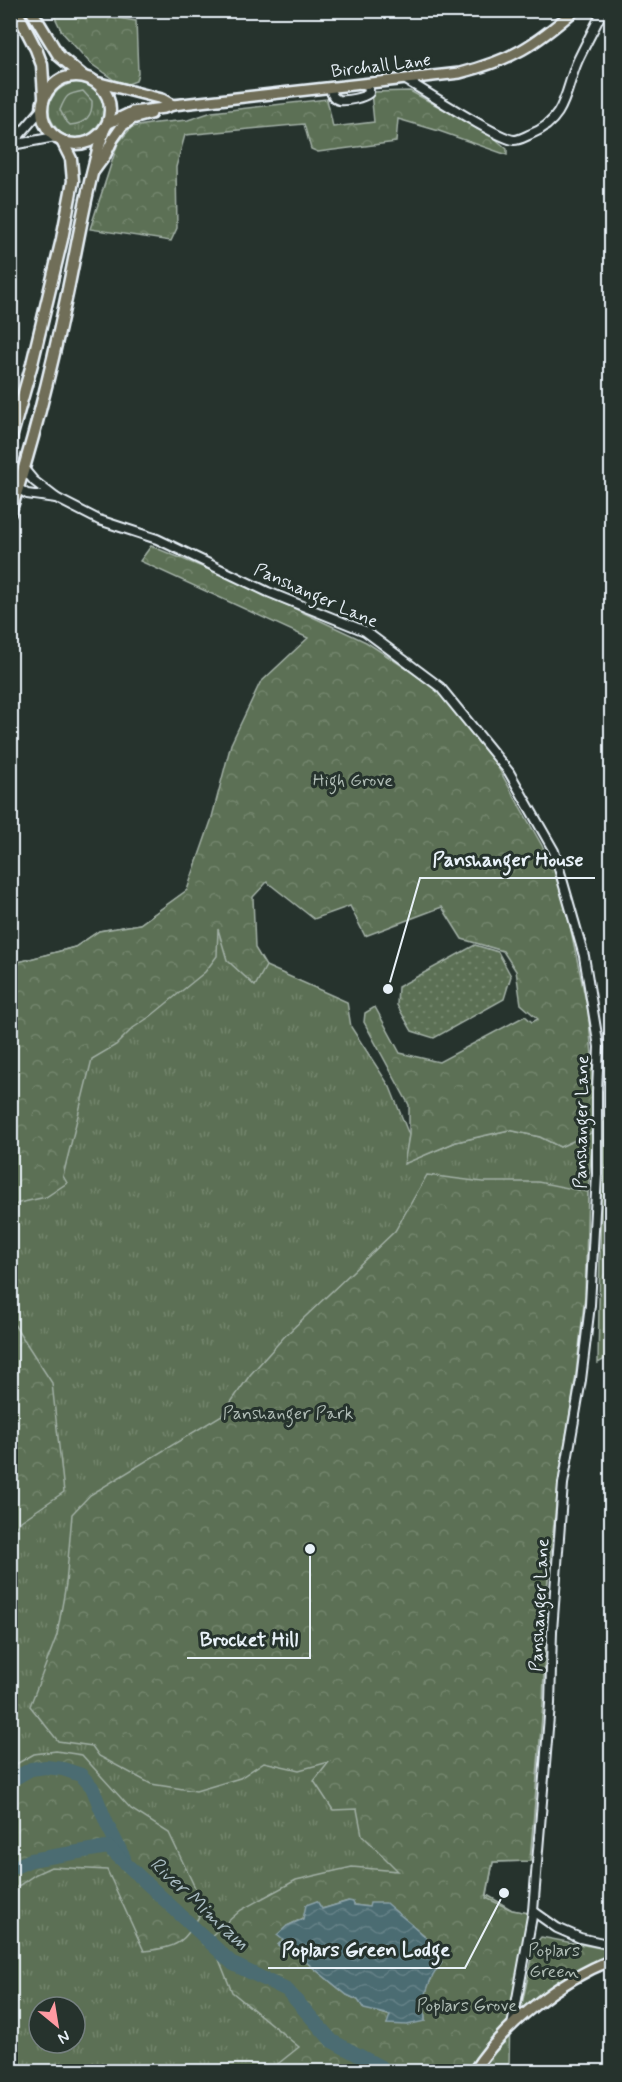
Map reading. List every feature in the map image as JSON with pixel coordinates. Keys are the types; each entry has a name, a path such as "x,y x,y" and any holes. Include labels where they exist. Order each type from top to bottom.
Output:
{"highway":[{"path":"10,442 63,239 74,181 70,159 59,139 48,129 43,120 42,65 16,10"},
{"path":"10,513 14,486 24,469 66,301 90,176 110,115 108,96 96,82 83,76 59,56 31,10"},
{"path":"44,96 60,79 71,75 83,76"},
{"path":"59,139 81,144 98,136 106,126"}],"main road":[{"name":"Birchall Lane","path":"106,126 138,110 460,73 492,65 520,52 544,37 575,10"},
{"name":"Birchall Lane","path":"96,82 162,99 168,106"},
{"path":"90,176 105,156 112,139 122,126 132,119 168,106"},
{"path":"473,2072 493,2045 512,2026 578,1976 612,1960"}],"street":[{"path":"406,80 491,130 514,140 523,138 538,132 557,114 569,92 578,61 603,10"},
{"path":"11,145 42,110"},
{"path":"11,145 59,139"},
{"name":"Panshanger Lane","path":"24,469 34,482 56,498 99,520 157,539 268,592 365,631 440,687 508,772 554,851 584,956 599,1047 597,1174 591,1305 563,1484 552,1630 550,1704 533,1911 512,2026"},
{"name":"Panshanger Lane","path":"14,486 27,494 56,498"},
{"path":"533,1911 557,1928 580,1938 612,1946"}],"green space":[{"path":"52,11 96,11 106,16 136,21 138,73 136,81 128,84 114,80 90,63 62,32"},
{"path":"78,82 95,89 103,100 104,112 99,124 89,133 78,138 65,136 54,125 49,110 57,91"},
{"path":"83,91 92,101 91,111 84,121 70,125 60,110 68,96"},
{"path":"410,91 491,135 507,149 507,155 398,119 396,142 318,152 311,149 304,124 185,135 176,167 177,228 171,241 90,229 118,143 132,127 188,120 212,112 327,99 333,127 374,122 371,92"},
{"name":"High Grove","path":"151,546 229,578 366,642 436,688 471,726 492,757 553,865 567,912 588,1011 592,1055 593,1132 560,1147 540,1137 509,1130 456,1142 404,1164 409,1135 409,1105 364,1022 365,1013 375,1007 400,1053 439,1062 525,1016 532,1022 538,1019 521,1004 516,971 503,951 462,939 442,907 365,936 350,906 314,919 267,882 253,897 255,948 266,966 255,986 227,960 218,929 217,956 205,972 133,1028 116,1045 92,1059 63,1176 67,1183 46,1197 19,1203 11,1208 11,964 75,947 99,931 140,924 187,890 211,821 231,744 260,683 308,638 140,561"},
{"name":"Panshanger Park","path":"181,895 266,966 347,1002 351,1027 390,1087 409,1135 405,1163 456,1142 509,1130 540,1137 560,1147 593,1132 588,1192 585,1295 575,1382 559,1477 547,1588 543,1704 530,1861 493,1862 487,1895 512,1910 529,1913 470,2071 11,2072 11,964 75,947 99,931 140,924"},
{"path":"475,945 498,952 511,976 504,999 434,1038 412,1031 397,1005 398,987"},
{"path":"603,1091 612,1092 612,1355 598,1363"},
{"name":"Poplars Grove","path":"427,1175 483,1182 538,1182 588,1192 585,1295 575,1382 559,1477 547,1588 543,1704 530,1861 493,1862 486,1898 512,1910 529,1913 510,2011 509,2068 512,2071 269,2071 299,2047 232,1992 210,1937 241,1910 296,1880 352,1867 398,1871 362,1835 357,1809 333,1810 314,1781 329,1762 299,1770 264,1762 240,1778 196,1791 151,1784 99,1756 92,1746 58,1741 30,1706 57,1635 66,1584 72,1514 90,1495 222,1415 250,1375 284,1337 395,1231","holes":["348,1901 354,1905 369,1907 405,1920 424,1935 433,1973 427,1986 424,2006 425,2021 387,2024 391,2016 364,2008 358,2000 347,1995 290,1949 278,1945 283,1940 287,1926 322,1909"]},
{"path":"10,1318 52,1383 64,1492 21,1521 11,1532"},
{"path":"56,1751 82,1755 131,1809 169,1833 197,1892 201,1913 179,1942 165,1948 144,1951 107,1870 51,1867 11,1891 11,1767 34,1754"},
{"name":"Poplars Green","path":"541,1937 611,1950 611,1953 521,2009 535,1944"}],"water":[{"path":"317,1901 322,1909 349,1901 354,1905 369,1907 370,1903 386,1903 426,1937 442,1963 427,1990 425,2021 407,2025 387,2024 390,2015 364,2009 358,2000 347,1995 290,1949 284,1950 278,1945 283,1940 277,1935 287,1926 303,1919 306,1905"}],"waterway":[{"path":"465,10 555,12"},
{"path":"608,17 612,20"},
{"name":"River Mimram","path":"10,1781 31,1769 46,1767 63,1769 81,1775 92,1787 124,1858"},
{"name":"River Mimram","path":"10,1869 31,1860 108,1847 233,1964 287,1990 332,2041 390,2072"}],"place":[{"name":"Panshanger House","path":"388,989"},
{"name":"Brocket Hill","path":"310,1549"},
{"name":"Poplars Green Lodge","path":"504,1893"}]}
